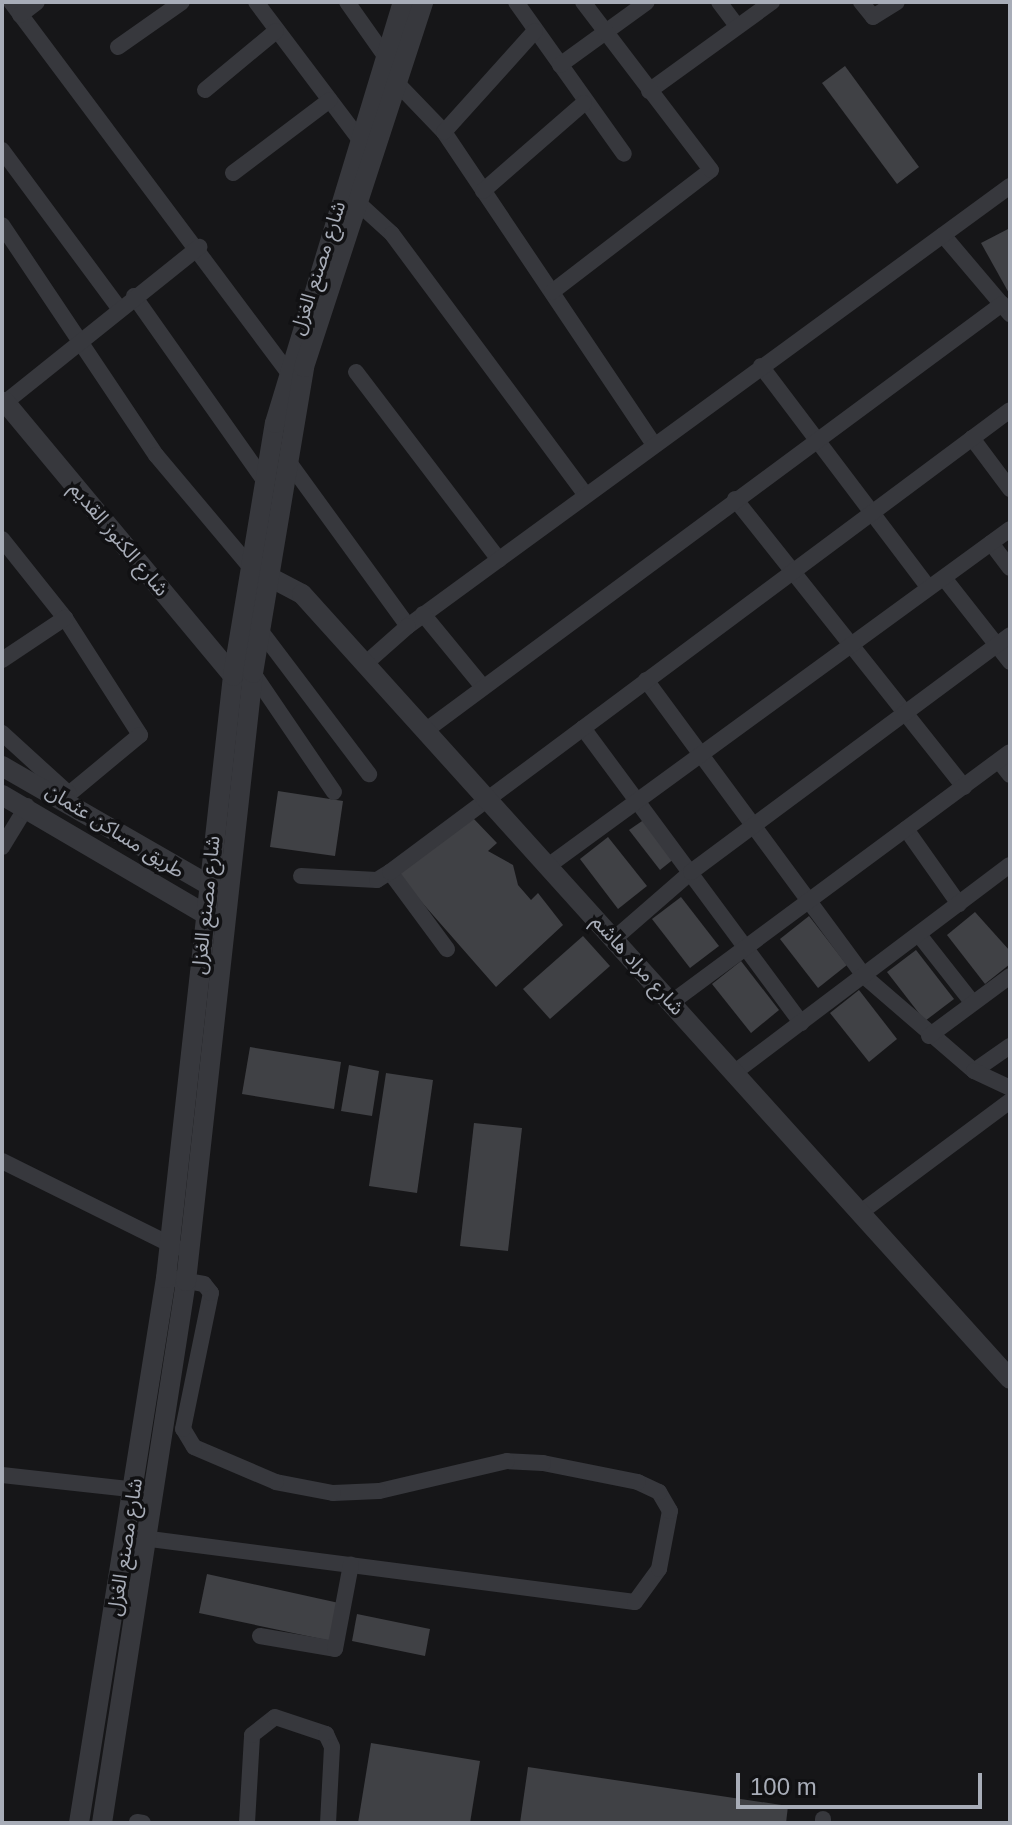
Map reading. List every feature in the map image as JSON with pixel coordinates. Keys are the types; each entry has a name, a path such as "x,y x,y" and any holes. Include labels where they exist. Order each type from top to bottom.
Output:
{"street":[{"path":"37,2 16,9 75,96 117,137 286,369"},
{"path":"118,47 182,2"},
{"path":"256,2 360,140"},
{"path":"347,2 383,53"},
{"name":"شارع مصنع الغزل","path":"102,1823 149,1538 180,1250 205,1120 229,894 243,675 260,630 265,482 286,369 360,140 383,53 403,2"},
{"name":"شارع مصنع الغزل","path":"180,1250 184,1114 208,886 261,572 288,461 304,367 423,2"},
{"path":"516,2 584,103 624,154"},
{"path":"552,292 711,176 583,2"},
{"path":"560,65 647,2"},
{"path":"719,2 737,26"},
{"path":"649,91 772,2"},
{"path":"861,2 873,17 897,2"},
{"path":"205,90 276,31"},
{"path":"444,132 535,31"},
{"path":"395,81 444,132 654,445"},
{"path":"233,173 330,100"},
{"path":"483,191 584,103"},
{"path":"2,150 118,307"},
{"path":"365,664 423,614 1010,186"},
{"path":"357,202 392,234 586,495"},
{"path":"2,225 84,342 156,455 261,572"},
{"path":"425,731 817,438 1006,309 943,235"},
{"path":"4,403 84,342 118,307 199,247"},
{"path":"134,296 265,482"},
{"path":"761,366 929,588"},
{"path":"356,372 499,560"},
{"name":"شارع الكنوز القديم","path":"4,403 243,675"},
{"path":"301,876 377,880 390,872 792,569 1010,410"},
{"path":"972,438 1010,489"},
{"path":"288,461 408,626"},
{"path":"735,499 964,787"},
{"path":"548,866 638,797 1010,529"},
{"path":"2,539 65,618 140,735 67,796 2,733"},
{"path":"991,543 1010,568"},
{"name":"شارع مراد هاشم","path":"261,572 293,585 1010,1379"},
{"path":"944,578 1004,640 1010,662"},
{"path":"423,614 483,687"},
{"path":"2,660 65,618"},
{"path":"260,630 369,774"},
{"path":"614,939 691,872 907,718 1004,640"},
{"path":"243,675 334,792"},
{"path":"646,680 805,900 864,976 929,1036 974,1071 1010,1088"},
{"path":"583,728 638,797 801,1023"},
{"path":"672,1002 805,900 1005,756 1010,775"},
{"name":"طريق مساكن عثمان","path":"2,766 67,796 172,879 205,912 226,927"},
{"name":"طريق مساكن عثمان","path":"2,795 172,879 229,894"},
{"path":"2,847 27,806"},
{"path":"906,829 959,904"},
{"path":"735,1072 920,936 1010,865"},
{"path":"390,872 447,949"},
{"path":"920,936 972,1002"},
{"path":"929,1036 1010,976"},
{"path":"974,1071 1010,1046"},
{"path":"861,1212 1010,1101"},
{"path":"184,1114 205,1120"},
{"path":"2,1161 180,1250"},
{"path":"127,1536 635,1602 659,1569 670,1511 659,1492 638,1482 543,1463 507,1461 379,1491 333,1493 276,1482 194,1447 183,1429 211,1293 204,1284 176,1279"},
{"name":"شارع مصنع الغزل","path":"79,1823 134,1490 176,1279"},
{"path":"2,1475 155,1492"},
{"path":"260,1636 335,1649 351,1564"},
{"path":"247,1823 252,1735 275,1717 326,1734 332,1747 328,1823"},
{"path":"137,1822 143,1823"}],"building":[{"path":"845,66 919,167 897,184 822,83"},
{"path":"1010,228 1010,295 981,243"},
{"path":"278,791 343,801 335,856 270,847"},
{"path":"473,818 497,843 488,851 513,865 518,885 531,900 538,893 563,925 496,987 397,874"},
{"path":"645,819 675,858 660,870 629,830"},
{"path":"608,837 647,886 618,909 580,859"},
{"path":"681,897 719,946 690,968 652,919"},
{"path":"975,912 1010,951 1010,964 985,984 947,935"},
{"path":"809,916 847,965 818,988 780,939"},
{"path":"583,936 610,966 550,1019 523,989"},
{"path":"916,950 954,999 925,1021 887,972"},
{"path":"741,961 779,1010 751,1033 712,984"},
{"path":"859,990 897,1039 869,1062 830,1013"},
{"path":"250,1047 341,1062 334,1109 242,1094"},
{"path":"349,1065 379,1071 372,1116 341,1111"},
{"path":"386,1073 433,1080 417,1193 369,1186"},
{"path":"474,1123 522,1128 508,1251 460,1246"},
{"path":"207,1574 339,1603 331,1641 199,1613"},
{"path":"357,1614 430,1629 425,1656 352,1641"},
{"path":"371,1743 480,1761 470,1823 358,1823"},
{"path":"528,1767 788,1806 786,1823 520,1823"}]}
